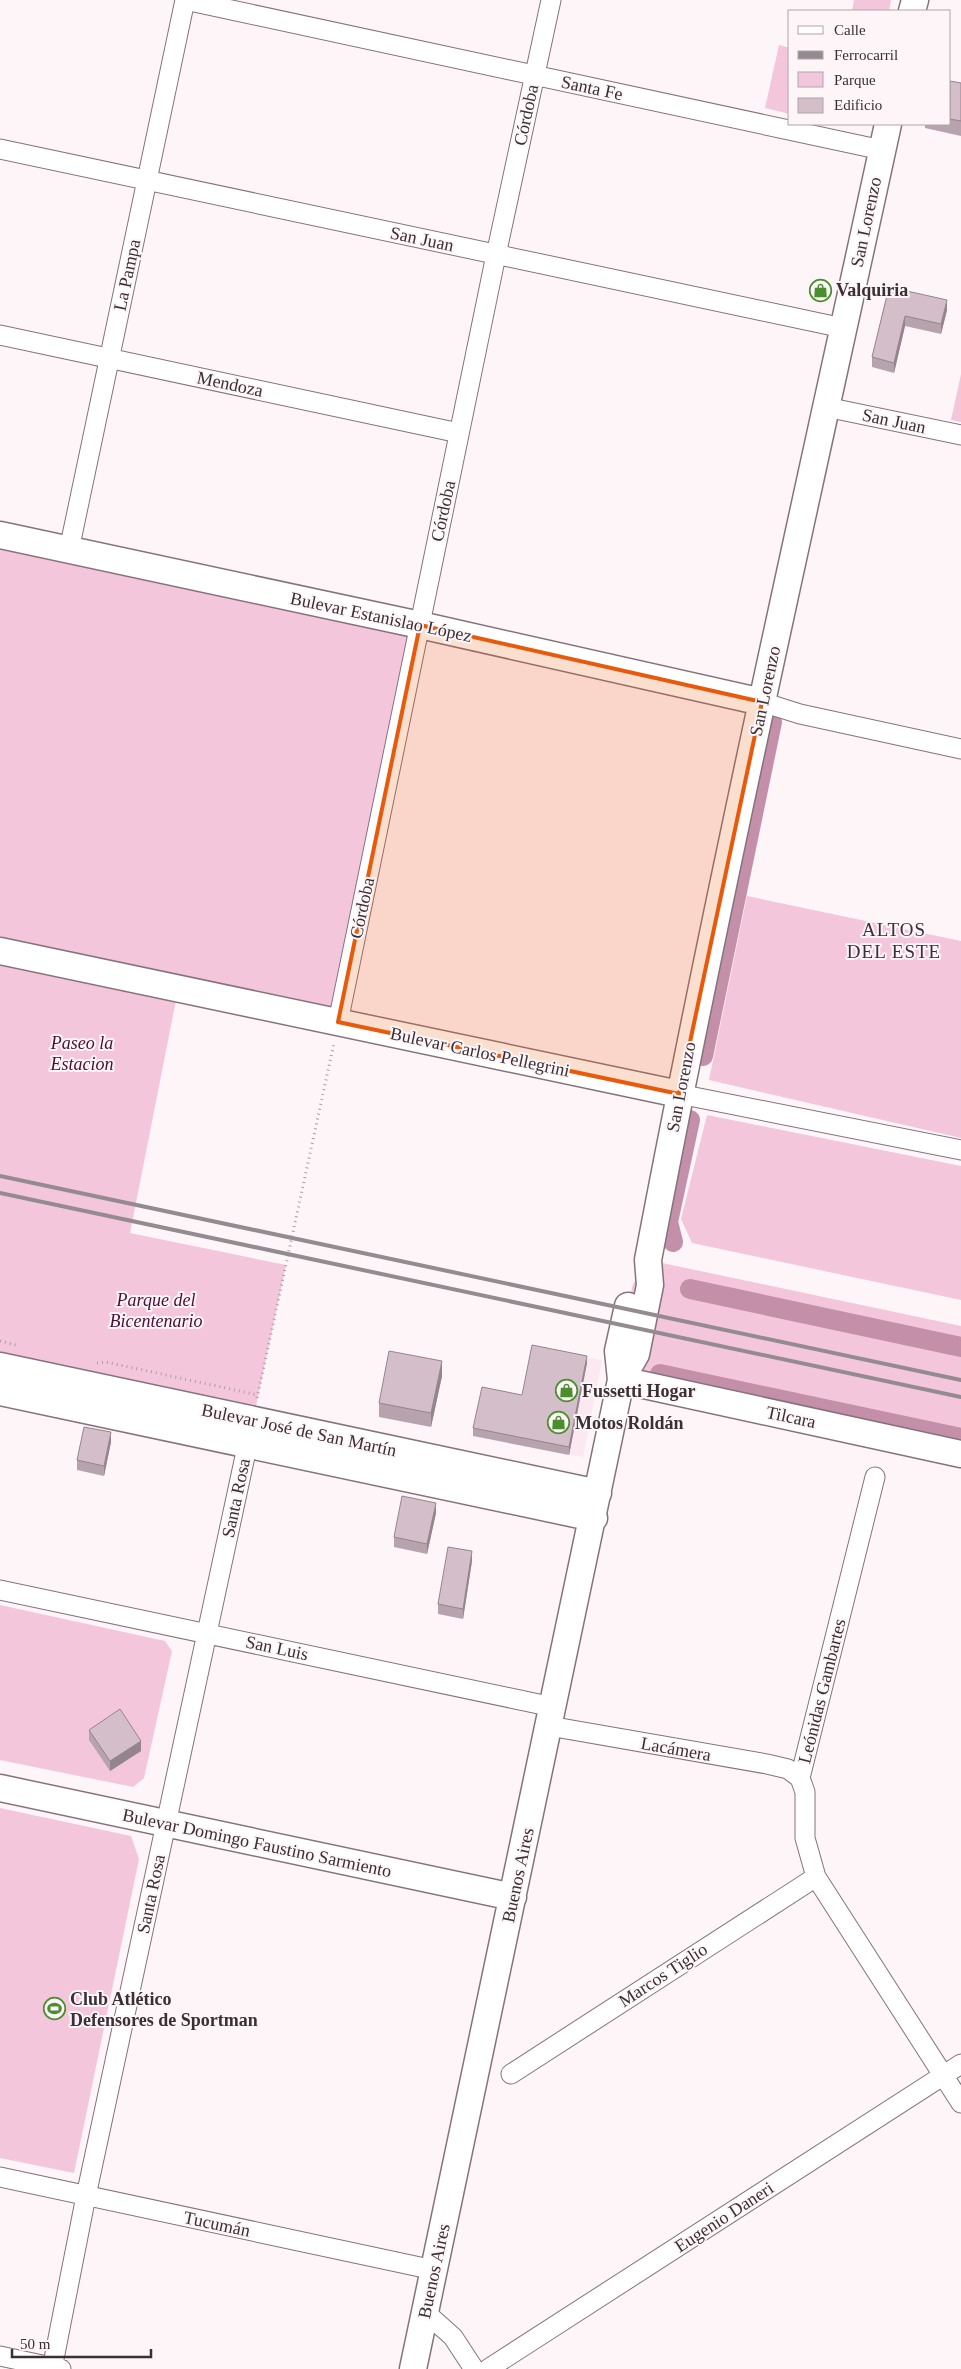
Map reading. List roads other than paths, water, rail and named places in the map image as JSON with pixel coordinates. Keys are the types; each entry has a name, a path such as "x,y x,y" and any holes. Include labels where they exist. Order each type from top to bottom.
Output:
{"main road":[{"name":"San Lorenzo","path":"636,1311 633,1284 648,1260 679,1094 888,125"},
{"name":"Bulevar Estanislao López","path":"0,535 420,624 762,702"},
{"name":"Bulevar Carlos Pellegrini","path":"0,952 679,1094"},
{"name":"Buenos Aires","path":"413,2369 594,1518 621,1380 618,1351 636,1311"},
{"name":"Bulevar José de San Martín","path":"0,1366 598,1493"},
{"name":"Tilcara","path":"621,1380 961,1454"},
{"name":"Bulevar José de San Martín","path":"0,1392 594,1518"},
{"name":"Bulevar Domingo Faustino Sarmiento","path":"0,1788 513,1897"}],"street":[{"name":"Santa Fe","path":"185,0 882,150"},
{"name":"La Pampa","path":"69,550 185,0"},
{"name":"Córdoba","path":"338,1022 496,255 551,0"},
{"name":"San Juan","path":"0,149 844,328"},
{"name":"Mendoza","path":"0,336 460,433"},
{"name":"San Juan","path":"826,407 961,435"},
{"name":"Bulevar Estanislao López","path":"762,702 803,703 961,737"},
{"name":"Bulevar Estanislao López","path":"762,702 800,714 961,749"},
{"name":"Bulevar Carlos Pellegrini","path":"679,1094 961,1150"},
{"name":"Santa Rosa","path":"55,2368 86,2196 253,1420"},
{"name":"Leónidas Gambartes","path":"876,1477 800,1778 805,1792 804,1838 816,1877 961,2103"},
{"name":"San Luis","path":"0,1590 207,1634 551,1717"},
{"name":"Lacámera","path":"551,1717 788,1769 800,1778"},
{"name":"Marcos Tiglio","path":"511,2074 816,1877"},
{"name":"Eugenio Daneri","path":"488,2369 961,2064"},
{"name":"Tucumán","path":"0,2177 434,2270"},
{"path":"425,2312 453,2337 474,2369"},
{"path":"0,2356 55,2368"}],"waterway":[{"path":"703,1056 772,722"},
{"path":"673,1242 668,1222 690,1120"},
{"path":"690,1289 961,1347"},
{"path":"660,1374 961,1438"}],"railway":[{"path":"0,1176 961,1380"},
{"path":"0,1193 961,1397"}],"place":[{"name":"Valquiria","path":"820,290"},
{"name":"Fussetti Hogar","path":"566,1391"},
{"name":"Motos Roldán","path":"559,1423"},
{"name":"Club Atlético Defensores de Sportman","path":"54,2009"}],"district":[{"name":"ALTOS DEL ESTE","path":"894,940"}],"park label":[{"name":"Paseo la Estacion","path":"82,1053"},
{"name":"Parque del Bicentenario","path":"156,1310"}]}
